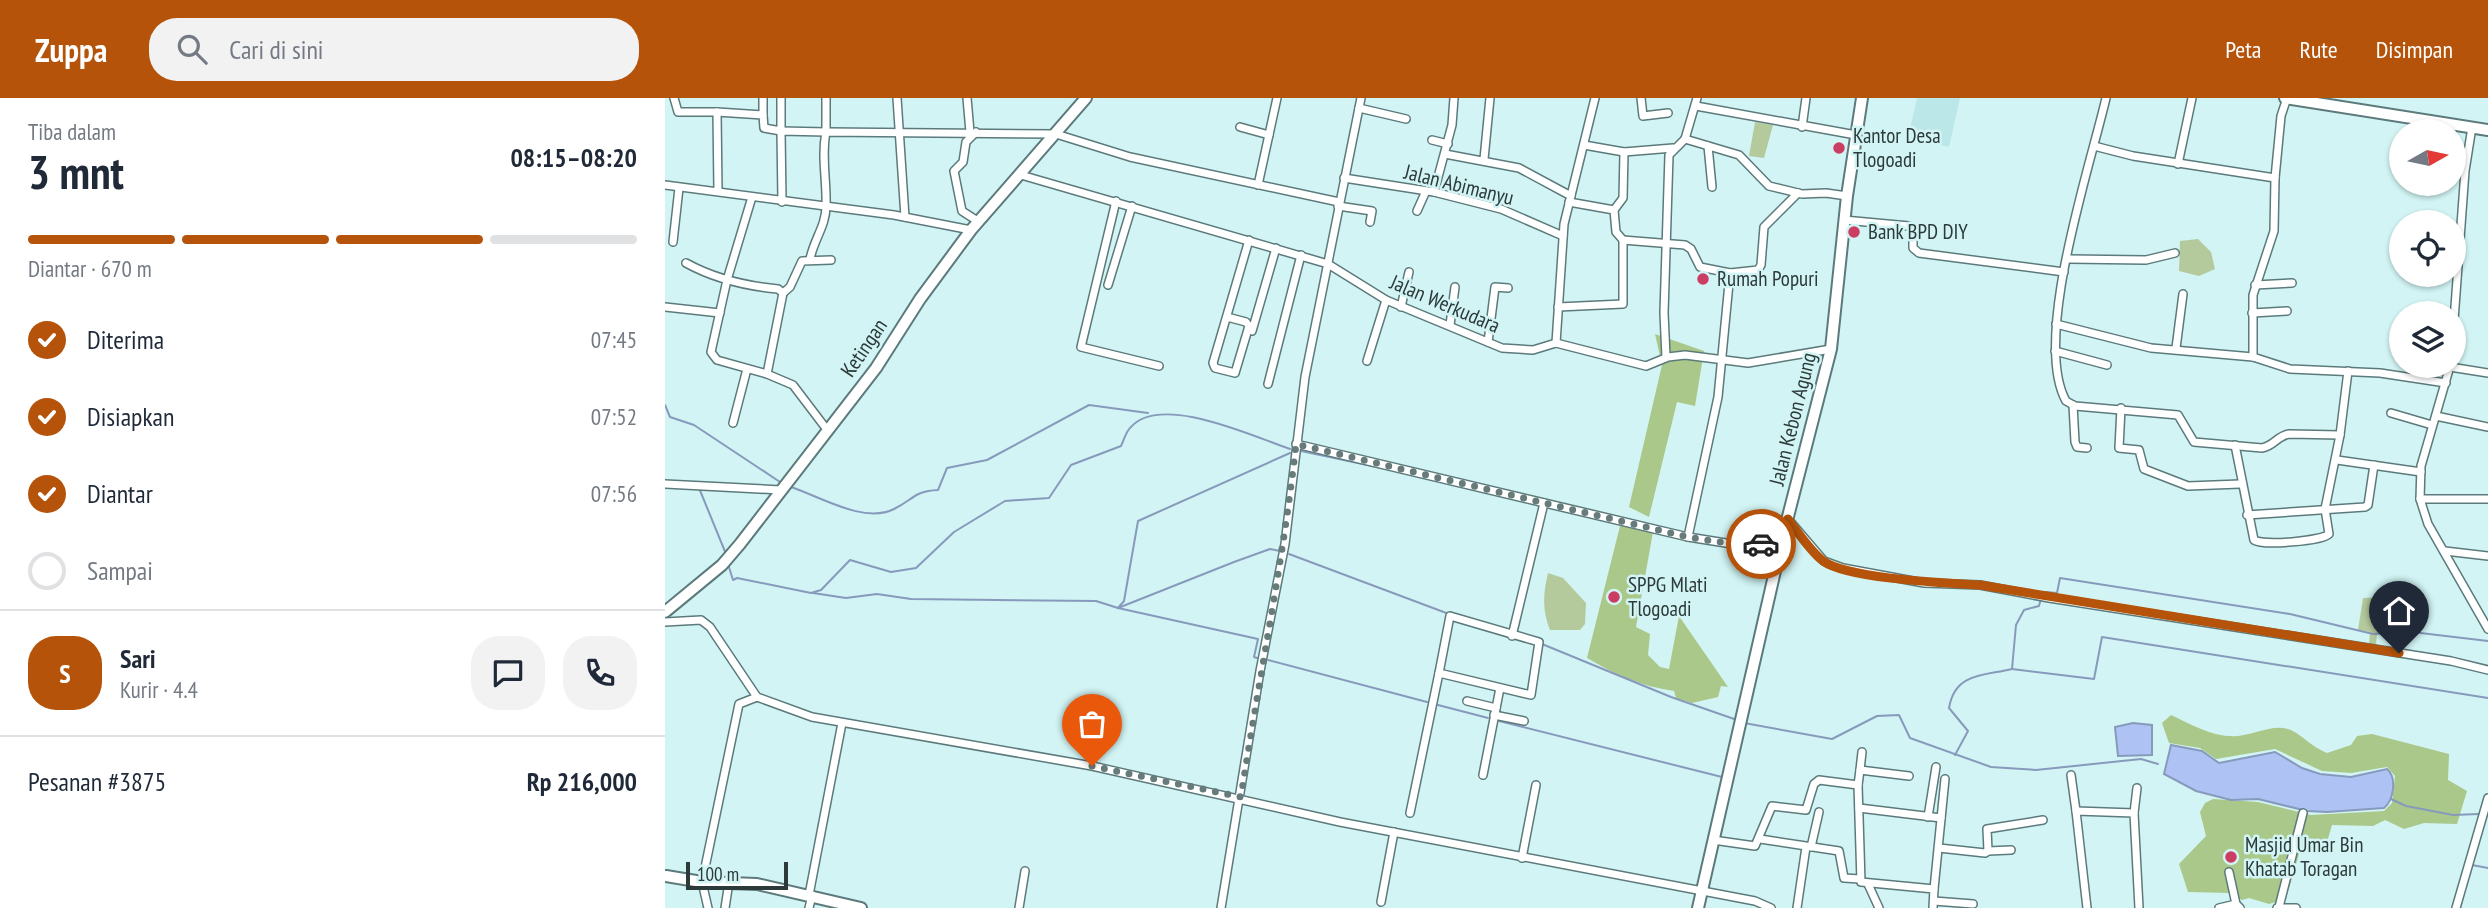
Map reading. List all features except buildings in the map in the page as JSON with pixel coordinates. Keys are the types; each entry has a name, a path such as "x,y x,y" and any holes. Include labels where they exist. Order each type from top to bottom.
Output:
{"main road":[{"name":"Ketingan","path":"665,612 722,565 876,368 920,299 975,226 1086,98"},
{"name":"Jalan Kebon Agung","path":"1698,908 1783,536 1831,349 1844,220 1862,98"},
{"path":"2286,98 2488,130"},
{"path":"666,876 702,882 757,884 861,908"}],"street":[{"path":"674,98 678,111 763,116"},
{"path":"763,98 764,128 826,132 1056,134 1130,157 1372,211 1370,222"},
{"path":"781,98 782,202"},
{"path":"810,259 814,241 823,229 827,207 826,98"},
{"path":"897,98 905,216"},
{"path":"967,98 973,132 965,142 963,162 954,171 962,211 975,226"},
{"path":"1258,185 1277,98"},
{"path":"1221,908 1260,671 1285,544 1305,377 1361,98"},
{"path":"1417,211 1430,191 1445,154 1454,98"},
{"path":"1484,159 1490,98"},
{"path":"1595,98 1563,236 1556,343 1646,366 1655,365 1666,357 1685,355 1720,362 1748,363 1831,349"},
{"path":"1641,98 1643,116 1668,113"},
{"path":"1802,127 1806,98"},
{"path":"2106,98 2064,272 2056,324 2058,382 2066,401 2073,405 2178,415 2194,442 2268,447 2282,435 2340,435"},
{"path":"2178,163 2192,98"},
{"path":"2253,357 2252,313 2255,285 2274,231 2275,178 2281,116 2286,98"},
{"path":"1666,357 1669,155 1673,148 1685,139 1697,102 1802,127 1856,135"},
{"path":"1359,108 1406,119"},
{"path":"717,112 718,191"},
{"path":"1240,127 1269,135"},
{"path":"2455,301 2465,172 2472,128"},
{"path":"1685,139 1739,155 1769,186 1798,193 1847,196"},
{"path":"1432,140 1448,144"},
{"path":"1584,145 1624,152 1673,148"},
{"path":"1708,146 1712,187"},
{"path":"2094,146 2178,163 2275,178"},
{"path":"1558,307 1623,303 1623,240 1616,232 1614,210 1623,198 1624,152"},
{"path":"1445,154 1484,159 1525,170 1570,199 1614,210"},
{"name":"Jalan Werkudara","path":"1021,175 1328,264 1386,300 1502,348 1532,350 1556,343"},
{"name":"Jalan Abimanyu","path":"1344,178 1430,191 1501,209 1563,236"},
{"path":"665,185 975,226"},
{"path":"673,242 680,188"},
{"path":"1623,240 1666,241 1688,247 1704,270 1758,270 1761,265 1764,228 1789,206 1798,193"},
{"path":"752,197 727,280 711,352 713,356 793,385 828,431"},
{"path":"1117,201 1081,346 1159,366"},
{"path":"1108,285 1132,206"},
{"path":"1844,220 1909,226 1913,230 1913,248 1919,253 2064,272"},
{"path":"1227,317 1246,321 1249,326 1235,373 1213,365 1249,240"},
{"path":"1239,374 1276,248"},
{"path":"2068,258 2146,260 2175,253"},
{"path":"1268,384 1301,255"},
{"path":"767,374 783,293 794,281 801,262 810,259 831,260"},
{"path":"686,263 727,280 779,289 783,293"},
{"path":"1401,307 1409,272"},
{"path":"1688,537 1712,432 1730,272"},
{"path":"2255,285 2292,283"},
{"path":"1450,325 1455,287"},
{"path":"1488,342 1495,288 1508,288"},
{"path":"2176,348 2183,294"},
{"path":"1367,361 1386,300"},
{"path":"665,307 720,313"},
{"path":"2252,313 2287,310"},
{"path":"2056,324 2143,346 2253,357 2290,369 2348,371 2446,383"},
{"path":"2055,351 2107,365"},
{"path":"733,423 747,369"},
{"path":"2466,369 2488,373"},
{"path":"2235,445 2251,535 2265,544 2327,537 2325,509 2337,460 2348,371"},
{"path":"2447,378 2421,472 2420,499 2428,524 2488,629"},
{"path":"2073,405 2075,442 2077,447 2087,449"},
{"path":"2121,408 2119,448 2140,450 2144,469 2188,486 2241,484"},
{"path":"2391,412 2432,425"},
{"path":"2436,416 2488,427"},
{"path":"1296,444 1688,537 1751,547 1783,536"},
{"path":"2337,460 2421,472"},
{"path":"2247,515 2368,506 2374,465"},
{"path":"665,484 781,490"},
{"path":"2420,499 2488,499"},
{"path":"1512,636 1544,503"},
{"path":"1788,519 1824,561 1843,568 1924,583 1980,585 2441,659 2488,670"},
{"path":"2445,551 2488,556"},
{"path":"1410,813 1450,616 1539,642 1531,695 1439,673"},
{"path":"665,622 698,620 707,624 757,696 812,717 1092,766 1241,797 1288,811 1755,901 1771,908"},
{"path":"1483,775 1500,688"},
{"path":"708,908 702,882 739,704 757,696"},
{"path":"1467,701 1524,722"},
{"path":"809,908 842,723"},
{"path":"1862,752 1858,785 1864,882 1879,908"},
{"path":"1928,817 1936,767"},
{"path":"1860,770 1909,776"},
{"path":"2071,775 2087,908"},
{"path":"1945,779 1934,905 1973,904"},
{"path":"1713,840 1751,846 1760,839 1769,809 1775,806 1806,810 1816,781 1858,785"},
{"path":"1522,858 1536,785"},
{"path":"2137,788 2134,813 2139,908"},
{"path":"2456,908 2488,798"},
{"path":"1859,808 1941,818"},
{"path":"2076,811 2134,813"},
{"path":"1797,908 1819,812"},
{"path":"2296,908 2278,907 2303,813"},
{"path":"1988,851 1987,830 2043,820"},
{"path":"1381,902 1394,832"},
{"path":"1760,839 1839,851 1844,878 1934,889"},
{"path":"1939,848 2011,850"},
{"path":"1019,908 1025,871"},
{"path":"2219,908 2238,906 2229,872"},
{"path":"725,908 729,882"}],"shaded area":[{"path":"1917,98 1960,98 1949,147 1908,138"}],"green space":[{"path":"1755,122 1773,125 1764,158 1749,156"},
{"path":"2198,239 2211,252 2215,269 2199,276 2179,271 2180,241"},
{"path":"1655,334 1704,351 1695,406 1677,402 1649,517 1629,507 1662,365"},
{"path":"1621,522 1653,532 1636,627 1650,634 1648,655 1660,667 1669,669 1679,616 1728,687 1721,686 1718,697 1692,703 1676,698 1674,691 1629,679 1587,658"},
{"path":"1548,573 1563,578 1586,603 1585,624 1580,630 1550,630 1544,602"},
{"path":"2387,597 2382,633 2377,633 2376,645 2369,644 2370,632 2358,630 2363,598"},
{"path":"2171,715 2220,735 2244,735 2284,728 2327,753 2351,745 2357,736 2372,734 2449,754 2448,780 2467,791 2457,824 2424,823 2404,829 2385,820 2373,826 2332,825 2324,852 2301,847 2286,899 2269,904 2249,898 2242,900 2230,893 2188,892 2179,864 2206,836 2200,812 2205,803 2213,799 2258,802 2311,815 2384,811 2392,803 2395,776 2387,767 2351,773 2322,771 2275,749 2216,759 2200,748 2169,743 2162,723"}],"water":[{"path":"2133,723 2152,725 2152,755 2118,756 2115,727"},
{"path":"2171,745 2202,751 2219,763 2275,752 2302,768 2320,774 2351,777 2387,769 2392,777 2392,794 2384,808 2327,812 2307,811 2258,799 2231,800 2196,791 2164,774"}],"waterway":[{"path":"665,405 670,417 694,425 780,482"},
{"path":"791,487 856,511 882,513 919,494 938,490 947,468 987,460 1089,405 1148,413"},
{"path":"728,564 733,580 737,578 811,593 821,590 850,560 891,572 916,568 954,532 1005,501 1049,498 1071,465 1121,446 1129,429 1145,418 1163,414 1208,421 1290,449"},
{"path":"1301,451 1391,470"},
{"path":"1257,658 1254,657 1258,639 1118,608 1124,601 1138,521 1290,453"},
{"path":"699,488 726,554"},
{"path":"813,593 846,598 877,594 911,599 1096,601 1118,608 1270,549 1280,551"},
{"path":"1289,554 1449,614"},
{"path":"2046,592 2057,593 2060,578 2290,614 2373,634 2412,632 2488,641"},
{"path":"1955,755 1968,731 1949,708 1952,696 1957,688 1972,678 2012,669 2016,625 2024,610 2039,606 2040,602"},
{"path":"2012,669 2094,679 2102,637 2488,698"},
{"path":"1542,644 1671,697 1737,720"},
{"path":"1268,660 1427,702"},
{"path":"1438,705 1488,718"},
{"path":"1744,723 1832,739 1877,716 1899,715 1910,738 1991,767 2036,770 2141,759 2158,764"},
{"path":"1499,721 1722,777"},
{"path":"2391,799 2406,806 2453,815 2479,814"},
{"path":"2472,865 2488,868"},
{"path":"2460,908 2466,885"}],"way so far":[{"path":"1092,766 1241,797 1260,671 1285,544 1296,444 1688,537 1751,547 1761,544"}],"place":[{"name":"Kantor Desa Tlogoadi","path":"1839,148"},
{"name":"Bank BPD DIY","path":"1854,232"},
{"name":"Rumah Popuri","path":"1703,279"},
{"name":"SPPG Mlati Tlogoadi","path":"1614,597"},
{"name":"Masjid Umar Bin Khatab Toragan","path":"2231,857"}],"route":[{"path":"1761,544 1783,536 1788,519 1824,561 1843,568 1924,583 1980,585 2399,653"}]}
